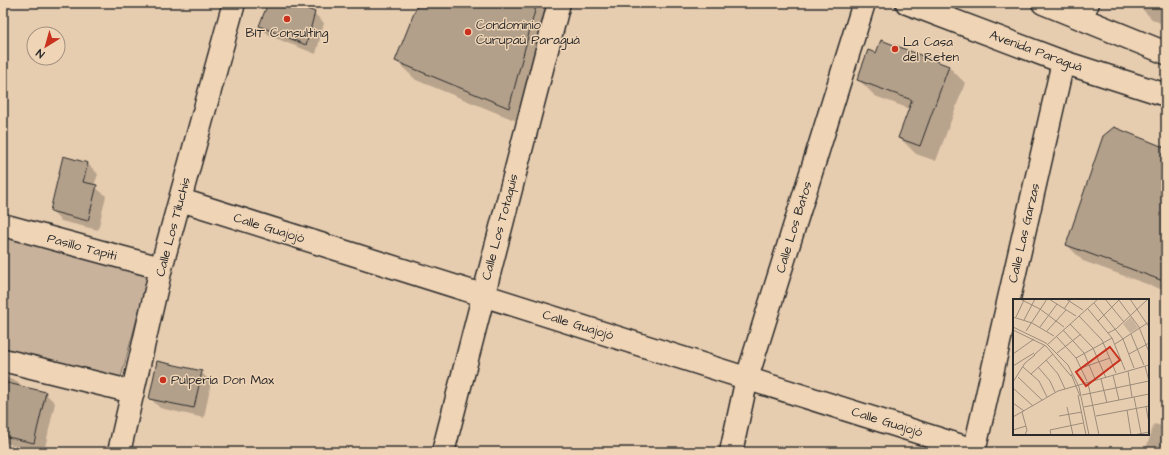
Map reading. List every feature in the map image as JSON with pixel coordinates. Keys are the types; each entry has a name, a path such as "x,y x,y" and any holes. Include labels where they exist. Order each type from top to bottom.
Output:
{"street":[{"name":"Calle Los Tiluchis","path":"119,452 161,268 181,200 234,3"},
{"name":"Calle Los Totaquis","path":"443,452 482,295 559,3"},
{"name":"Calle Los Batos","path":"731,452 747,378 864,3"},
{"name":"Avenida Paraguá","path":"907,3 1063,62 1157,92"},
{"path":"1043,3 1085,10 1166,53"},
{"name":"Calle Las Garzas","path":"974,451 1063,62"},
{"path":"1157,92 1166,102"},
{"name":"Calle Guajojó","path":"181,200 974,451"},
{"name":"Pasillo Tapiti","path":"3,225 161,268"},
{"path":"3,360 133,392"}],"shaded area":[{"path":"3,235 149,274 120,381 3,352"}],"building":[{"name":"BIT Consulting","path":"268,3 292,3 315,12 306,45 259,26"},
{"name":"Condominio Curupaú Paraguá","path":"418,3 537,3 509,108 395,61"},
{"path":"881,40 949,66 920,146 898,138 912,100 857,80 868,50 876,53"},
{"path":"1114,127 1166,148 1166,282 1066,245 1103,136"},
{"path":"63,156 88,163 83,182 97,185 88,221 50,211"},
{"path":"157,361 202,371 194,408 149,399"},
{"path":"3,382 46,392 34,443 3,436"}],"place":[{"name":"BIT Consulting","path":"287,19"},
{"name":"Condominio Curupaú Paraguá","path":"468,32"},
{"name":"La Casa del Reten","path":"895,49"},
{"name":"Pulpería Don Max","path":"163,380"}]}
